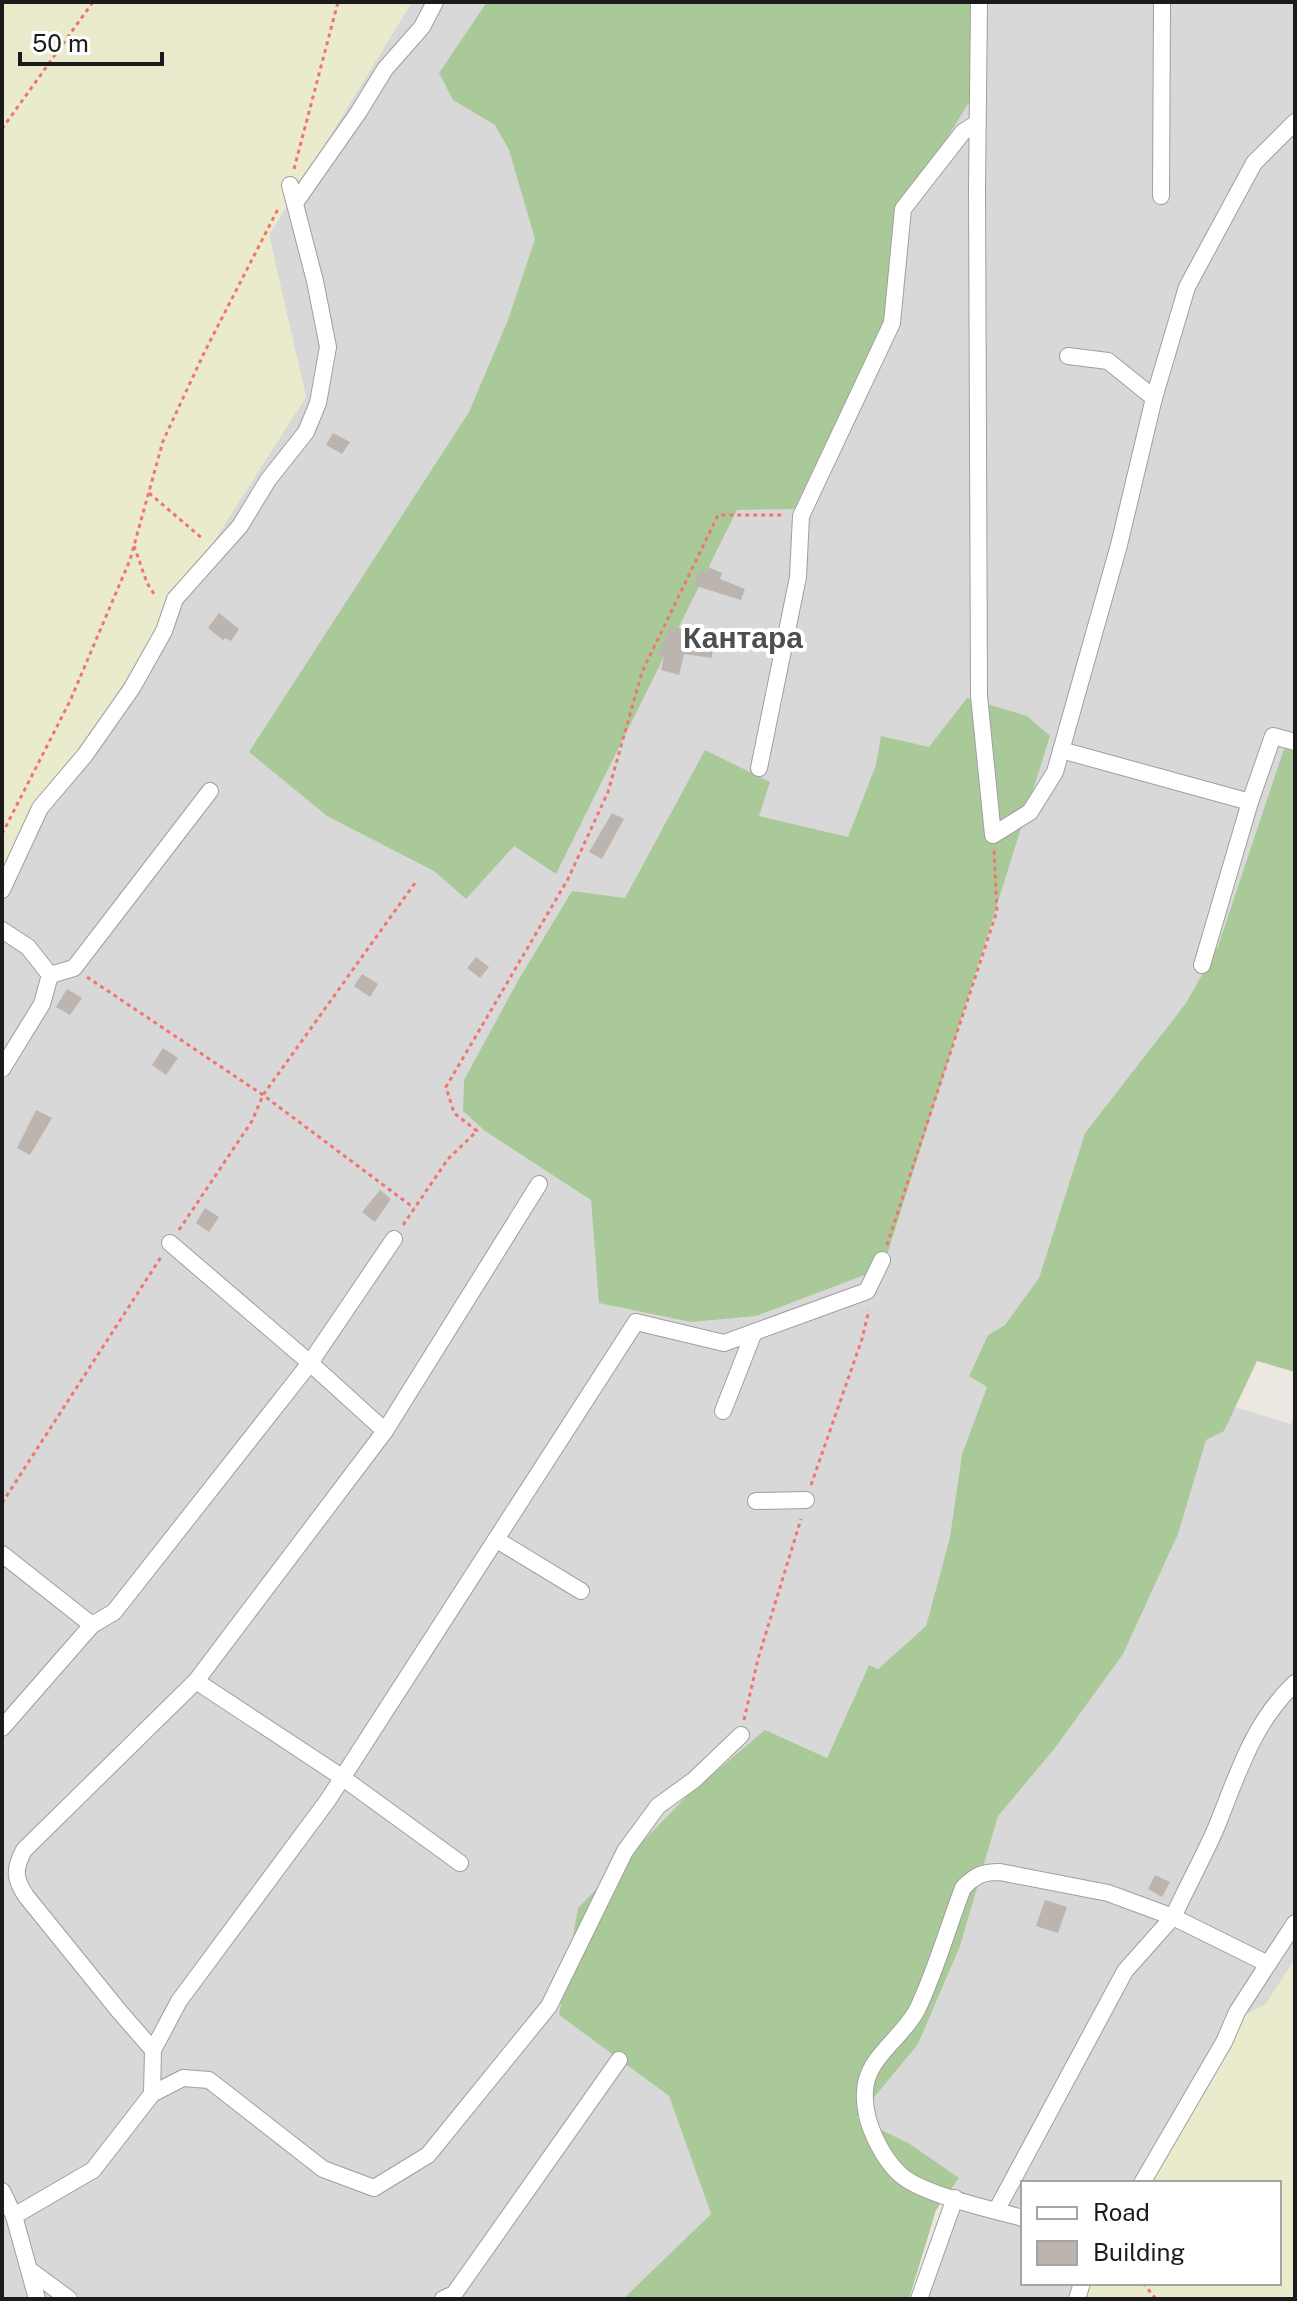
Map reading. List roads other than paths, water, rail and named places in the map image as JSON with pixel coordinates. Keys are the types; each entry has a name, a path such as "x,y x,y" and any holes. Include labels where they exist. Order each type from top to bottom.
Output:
{"street":[{"path":"295,203 385,69 422,27 435,2"},
{"path":"979,2 979,696 993,835 1030,812 1055,772 1119,545 1154,398 1187,287 1254,163 1295,122"},
{"path":"1161,196 1162,2"},
{"path":"759,768 798,577 801,516 892,323 903,209 963,132 977,123"},
{"path":"2,890 40,808 85,755 132,688 164,631 175,599 240,526 268,480 306,432 318,403 328,347 315,281 290,185"},
{"path":"1068,356 1108,361 1154,398"},
{"path":"1202,965 1250,802 1273,736 1295,742"},
{"path":"1061,750 1250,802"},
{"path":"50,975 74,968 210,791"},
{"path":"2,930 28,947 50,975"},
{"path":"2,1069 42,1004 50,975"},
{"path":"153,2050 26,1896 16,1881 15,1867 24,1850 196,1681 385,1431 539,1184"},
{"path":"2,1728 92,1625 114,1612 310,1363 394,1239"},
{"path":"170,1243 385,1431"},
{"path":"152,2094 153,2050 179,2001 343,1778 636,1322 724,1343 867,1291 882,1260"},
{"path":"723,1411 754,1332"},
{"path":"756,1501 806,1500"},
{"path":"497,1540 581,1591"},
{"path":"2,1554 92,1625"},
{"path":"196,1681 343,1778 460,1863"},
{"path":"996,2211 1125,1971 1173,1917 1215,1830 1257,1729 1275,1702 1295,1683"},
{"path":"14,2216 93,2170 152,2094 183,2078 209,2080 323,2169 374,2188 428,2155 549,2006 625,1851 658,1806 694,1780 741,1735"},
{"path":"1021,2217 923,2188 903,2177 887,2161 867,2120 866,2082 882,2054 903,2032 917,2009 963,1888 974,1876 1000,1872 1108,1893 1173,1917 1268,1964"},
{"path":"1143,2181 1224,2042 1237,2012 1295,1923"},
{"path":"452,2297 619,2060"},
{"path":"2,2191 14,2216 37,2299"},
{"path":"919,2299 955,2198"},
{"path":"31,2271 69,2299"}],"district":[{"name":"Кантара","path":"743,637"}]}
